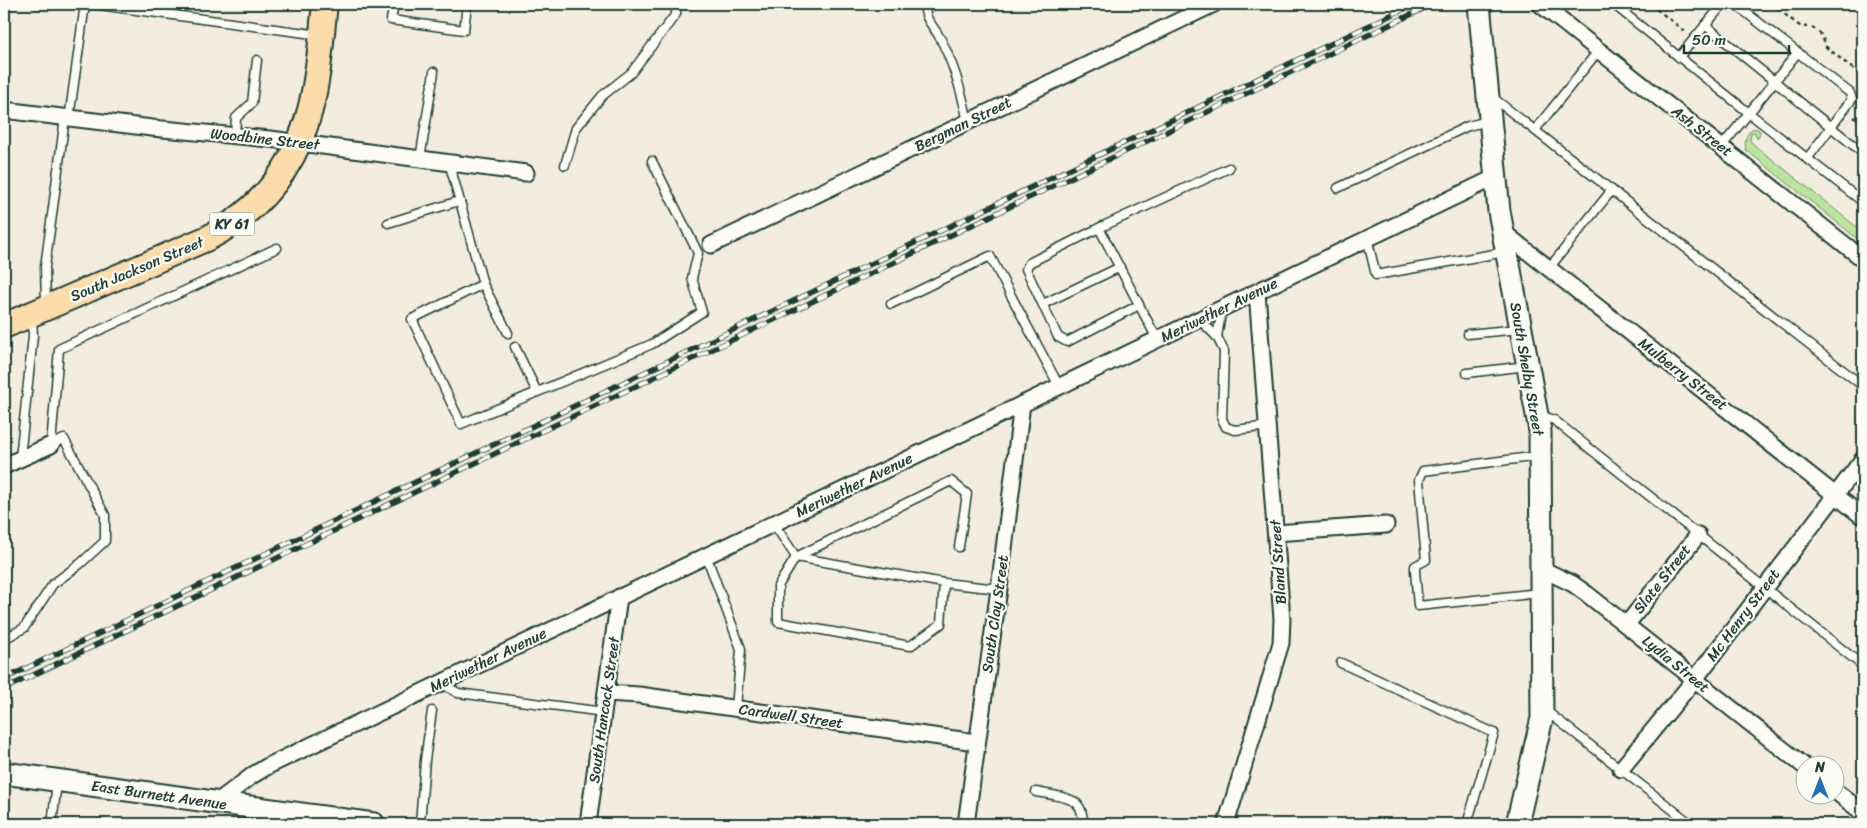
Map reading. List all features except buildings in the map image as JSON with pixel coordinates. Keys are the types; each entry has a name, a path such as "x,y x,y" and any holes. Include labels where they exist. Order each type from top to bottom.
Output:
{"main road":[{"name":"South Jackson Street","path":"4,326 187,248 227,228 266,195 285,169 300,143 311,110 325,4"},
{"name":"South Shelby Street","path":"1479,4 1496,177 1505,242 1538,415 1540,456 1542,718 1517,824"},
{"name":"East Burnett Avenue","path":"4,773 374,824"}],"street":[{"name":"Bergman Street","path":"705,249 1214,4"},
{"name":"Ash Street","path":"1540,4 1863,259"},
{"name":"Woodbine Street","path":"4,110 300,143 526,173"},
{"name":"Meriwether Avenue","path":"217,802 254,774 268,766 1496,177"},
{"name":"Mulberry Street","path":"1505,242 1549,268 1863,517"},
{"name":"Bland Street","path":"1226,824 1281,643 1282,619 1257,292"},
{"name":"South Clay Street","path":"966,824 976,742 999,590 1022,404"},
{"path":"4,466 50,445"},
{"name":"Mc Henry Street","path":"1621,769 1694,679 1863,459"},
{"path":"1276,533 1386,524"},
{"name":"Slate Street","path":"1627,624 1698,534"},
{"name":"Lydia Street","path":"1542,569 1573,584 1627,624 1794,758"},
{"name":"South Hancock Street","path":"588,824 619,597"},
{"name":"Cardwell Street","path":"606,693 639,695 976,742"},
{"path":"1844,798 1863,813"}],"lane":[{"path":"20,459 34,336 85,4"},
{"path":"92,4 321,35"},
{"path":"394,4 391,20 464,30 467,4"},
{"path":"565,165 576,128 602,96 631,73 676,14 677,4"},
{"path":"924,4 925,17 940,37 960,84 968,122"},
{"path":"1613,4 1863,202"},
{"path":"1679,57 1723,4"},
{"path":"1735,4 1850,93 1852,97 1852,100 1807,159"},
{"path":"1705,26 1863,152"},
{"path":"1535,130 1599,50"},
{"path":"1722,146 1798,52"},
{"path":"235,136 236,118 252,103 258,60"},
{"path":"420,159 434,72"},
{"path":"1487,94 1863,386"},
{"path":"1338,188 1468,126 1490,121"},
{"path":"483,284 412,319 461,424 652,344 702,312 692,278 705,249 652,161"},
{"path":"449,162 483,284 508,333"},
{"path":"1140,306 1067,342 1058,337 1026,269 1029,263 1099,228 1229,168"},
{"path":"1549,268 1612,190"},
{"path":"388,223 459,200"},
{"path":"1099,228 1157,339"},
{"path":"1367,238 1376,275 1505,242"},
{"path":"4,639 24,628 53,584 80,564 104,541 105,515 64,439 50,445 59,349 277,248"},
{"path":"891,304 990,256 1059,386"},
{"path":"1043,304 1120,267"},
{"path":"1217,337 1222,308"},
{"path":"1199,319 1217,337 1224,351 1222,419 1226,427 1235,430 1268,426"},
{"path":"1468,334 1521,328"},
{"path":"515,347 537,392"},
{"path":"1467,373 1528,366"},
{"path":"1538,415 1554,420 1863,666"},
{"path":"1540,456 1423,471 1419,480 1426,560 1416,566 1415,571 1418,606 1542,592"},
{"path":"944,582 941,624 910,646 778,622 778,586 796,557 951,480 967,494 959,547"},
{"path":"774,524 796,557 999,590"},
{"path":"706,555 741,649 736,708"},
{"path":"1342,663 1494,733 1467,824"},
{"path":"441,683 458,693 604,712"},
{"path":"1542,708 1691,824"},
{"path":"420,824 432,711"},
{"path":"52,824 58,781"},
{"path":"1036,792 1072,800 1078,804 1083,824"}],"path":[{"path":"1650,4 1687,34"},
{"path":"1772,4 1801,27 1806,26 1818,31 1824,38 1825,46 1863,76"},
{"path":"1854,117 1863,125"}],"green space":[{"path":"1754,128 1759,130 1760,133 1757,139 1755,132 1751,133 1750,140 1753,144 1863,232 1863,243 1746,150 1746,137"}],"railway":[{"path":"4,679 1414,4"},
{"path":"4,689 1433,4"}]}
